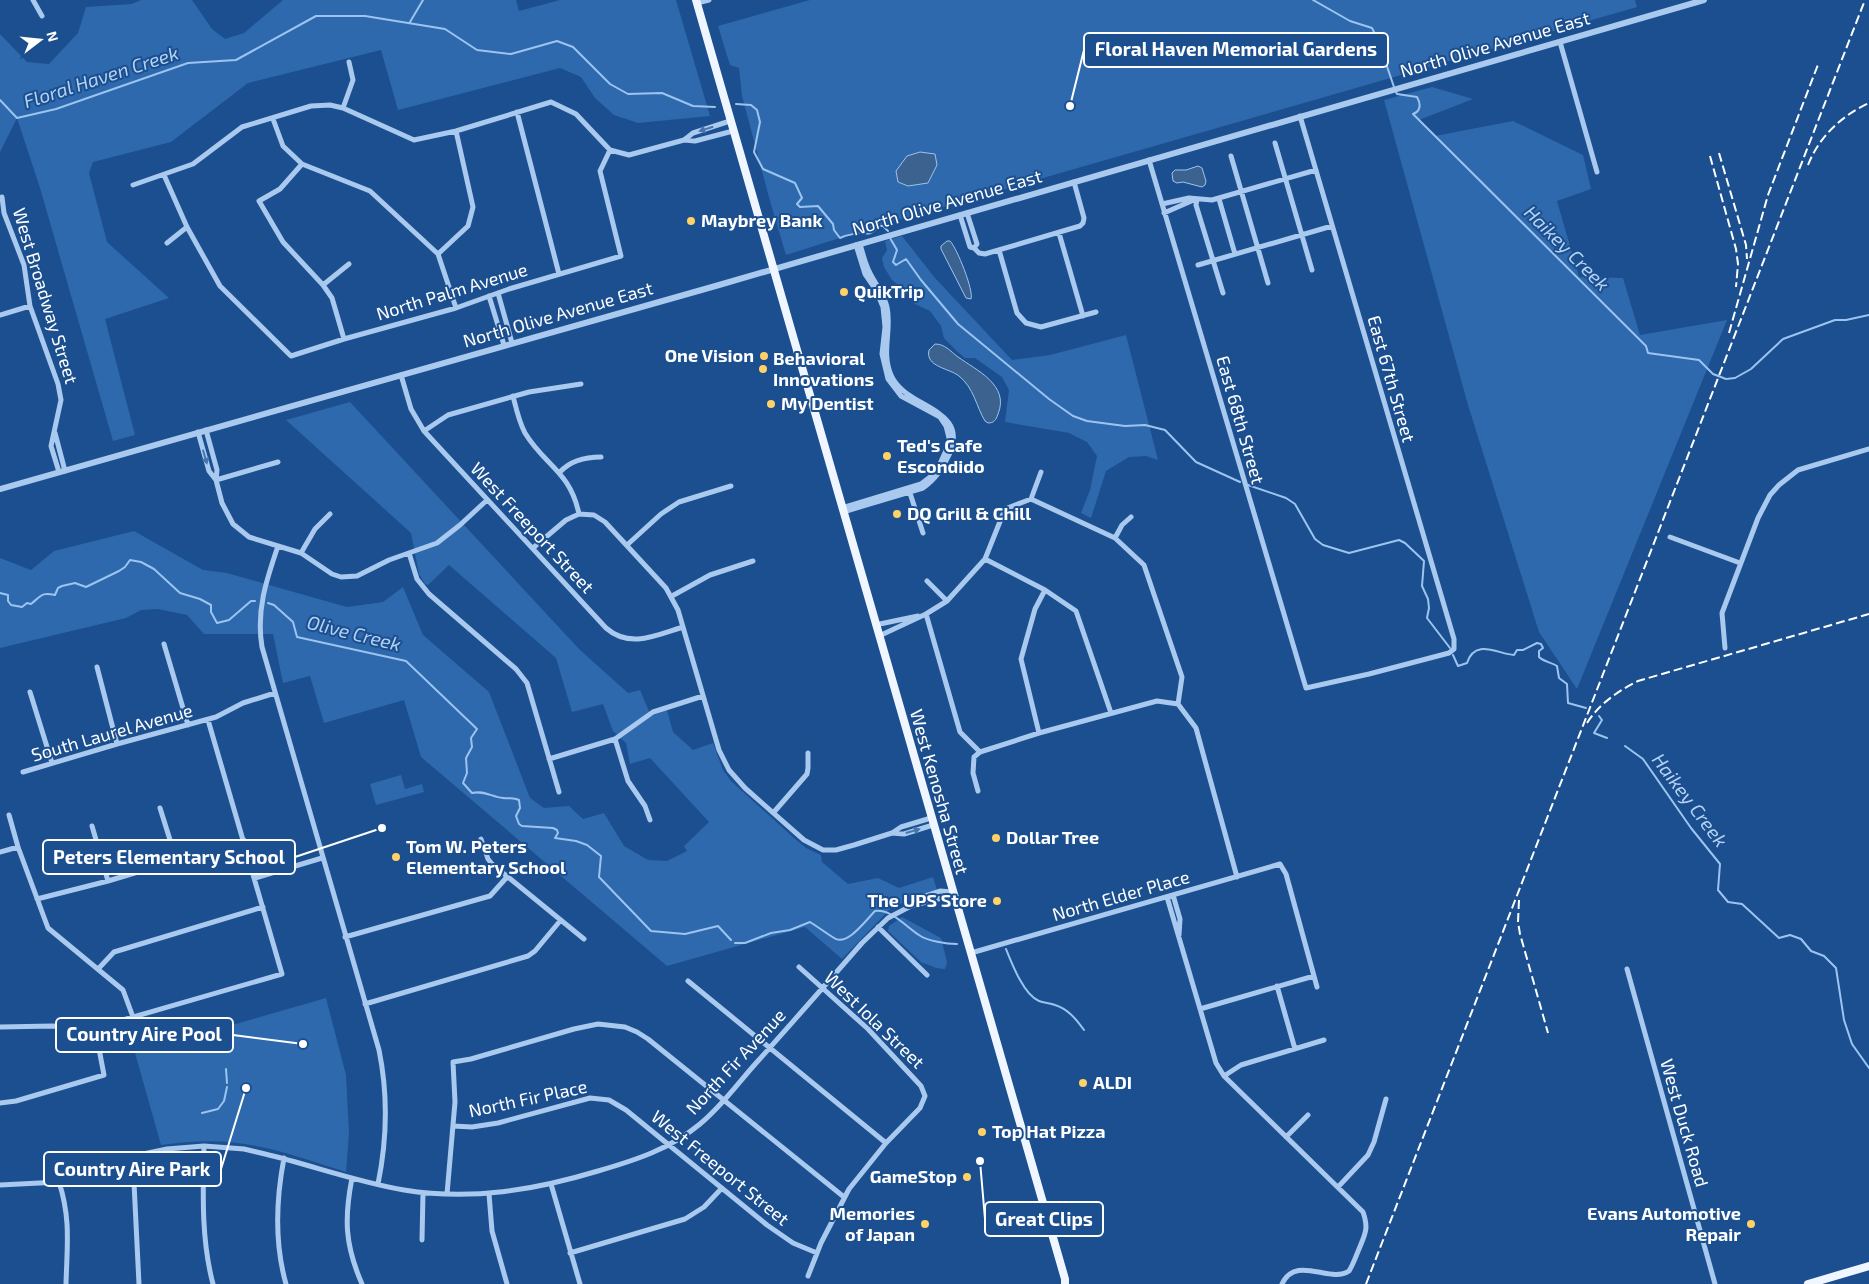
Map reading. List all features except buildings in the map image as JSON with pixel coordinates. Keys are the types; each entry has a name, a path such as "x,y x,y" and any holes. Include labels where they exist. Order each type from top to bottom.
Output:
{"main road":[{"name":"West Kenosha Street","path":"696,1 1066,1282"},
{"path":"1808,1284 1869,1266"}],"street":[{"path":"33,0 42,16"},
{"path":"696,1 709,0"},
{"name":"North Olive Avenue East","path":"0,489 512,342 773,270 1704,0"},
{"path":"1560,42 1597,172"},
{"path":"343,108 353,80 349,62"},
{"path":"133,185 193,164 242,127 311,106 330,105 343,108 414,140 456,131 551,102 576,114 610,150 628,155 684,140 695,141 733,131"},
{"path":"517,112 559,274"},
{"name":"East 67th Street","path":"1300,116 1454,639 1454,649"},
{"path":"273,119 283,146 302,164 370,191 438,254 456,308"},
{"path":"684,140 693,132 730,121"},
{"path":"438,254 468,226 473,207 456,131"},
{"path":"1275,143 1312,270"},
{"name":"North Palm Avenue","path":"187,227 220,286 291,356 344,338 456,308 498,293 621,256 600,170 610,150"},
{"path":"1231,156 1268,283"},
{"name":"East 68th Street","path":"1149,160 1306,688 1390,669 1449,653 1454,649"},
{"path":"302,164 280,189 259,202 283,242 323,285 332,298 344,338"},
{"path":"1162,204 1189,198 1219,199 1316,170"},
{"path":"164,175 187,227 167,243"},
{"path":"960,215 970,247 981,254 1059,233 1078,227 1083,223 1084,218 1074,182"},
{"name":"West Broadway Street","path":"2,197 4,213 24,265 30,306 58,384 61,400 55,432 62,472"},
{"path":"1164,213 1196,199"},
{"path":"1196,199 1196,205 1223,293"},
{"path":"1219,199 1235,254"},
{"path":"967,213 974,234 976,244 974,248"},
{"path":"1198,265 1332,226"},
{"path":"1059,233 1083,316"},
{"path":"966,236 974,234"},
{"path":"842,510 909,490 923,488 932,482 940,472 952,448 953,438 949,422 941,413 904,393 892,377 888,368 886,354 889,326 887,306 869,272 858,245"},
{"path":"999,250 1015,308 1026,323 1041,327 1096,312"},
{"path":"323,285 349,264"},
{"path":"498,293 512,342"},
{"path":"489,296 504,345"},
{"path":"0,315 30,306"},
{"name":"West Freeport Street","path":"400,375 411,409 424,431 612,633 633,640 650,638 683,627"},
{"path":"424,431 448,415 532,391 581,384"},
{"path":"513,396 527,436 560,472 571,488 579,514"},
{"path":"206,430 217,470 216,480"},
{"path":"198,432 209,471 216,480 225,510 233,524 249,537 301,554 332,574 341,577 350,578 389,560 429,547 443,539 487,500"},
{"path":"1726,648 1722,614 1763,507 1779,485 1798,470 1869,449"},
{"path":"560,472 568,465 579,460 601,457"},
{"path":"216,480 278,462"},
{"path":"1032,499 1041,472"},
{"path":"627,545 661,514 679,502 731,486"},
{"path":"909,490 923,533"},
{"path":"878,636 926,614 946,601 985,560 1005,509 1032,499 1115,538 1144,565 1182,677 1178,704"},
{"path":"301,554 315,529 330,514"},
{"path":"533,548 566,520 579,514 594,515 601,519 627,545 672,596 719,750 729,770 745,788 804,840 823,850 842,848 892,833 904,834 932,822"},
{"path":"1115,538 1122,525 1131,517"},
{"path":"1670,537 1740,563"},
{"path":"278,546 262,600 259,629 262,647 322,858 379,1050 384,1085 384,1150 378,1184"},
{"path":"409,553 417,579 429,594 522,675 530,691 559,792"},
{"path":"985,560 1045,590 1076,611 1111,713"},
{"path":"672,596 710,575 753,561"},
{"path":"927,581 946,601"},
{"path":"1039,733 1021,658 1035,609 1045,590"},
{"path":"875,625 926,614"},
{"path":"926,614 960,732 980,752"},
{"path":"164,644 188,725"},
{"path":"97,667 117,744"},
{"path":"30,692 52,763"},
{"name":"South Laurel Avenue","path":"23,772 117,744 208,720 226,714 243,703 275,693"},
{"path":"549,759 615,739 653,712 703,696"},
{"path":"978,791 973,773 974,757 980,752 1039,733 1157,701 1178,704 1196,728 1237,877"},
{"path":"0,1027 52,1026 95,1028 282,974 208,720"},
{"path":"615,739 628,781 645,806 650,820"},
{"path":"774,812 807,774 808,753"},
{"path":"160,808 176,859"},
{"path":"9,815 18,847 48,928 124,990 133,1017"},
{"path":"92,826 108,881"},
{"path":"481,839 488,859 507,877 584,939"},
{"path":"37,899 108,881 244,840"},
{"path":"0,852 18,847"},
{"path":"255,878 322,858"},
{"name":"North Elder Place","path":"970,953 1280,864 1286,874 1314,976"},
{"path":"345,937 490,896 507,877"},
{"name":"North Fir Avenue","path":"0,1185 59,1182 129,1158 167,1149 204,1146 244,1149 378,1184 423,1193 448,1194 489,1194 551,1184 636,1160 669,1145 700,1124 724,1101 822,988 888,918 925,896 940,892 952,892"},
{"path":"1174,895 1180,919 1179,936"},
{"path":"1167,897 1216,1063 1224,1076 1363,1212 1366,1220 1367,1230 1350,1269 1344,1275 1329,1279 1302,1271 1289,1275 1282,1284"},
{"path":"99,968 114,952 263,907"},
{"path":"365,1004 528,956 535,951 560,920"},
{"path":"878,927 927,975"},
{"name":"West Iola Street","path":"799,967 882,1043 922,1086 925,1096 920,1108 886,1143"},
{"name":"West Duck Road","path":"1627,968 1715,1284"},
{"path":"1200,1009 1314,976 1317,987"},
{"path":"688,981 886,1143 844,1197 808,1276"},
{"path":"1277,986 1295,1049"},
{"path":"448,1194 455,1086 453,1062 471,1059 592,1025 609,1024 637,1032 648,1039 844,1197"},
{"path":"0,1103 16,1101 104,1075 95,1028"},
{"path":"1224,1076 1241,1065 1324,1040"},
{"name":"North Fir Place","path":"453,1126 492,1124 586,1099 609,1100"},
{"path":"1338,1187 1368,1155 1374,1142 1386,1099"},
{"name":"West Freeport Street","path":"609,1100 626,1110 781,1236 817,1253"},
{"path":"1286,1137 1308,1115"},
{"path":"204,1146 203,1222 208,1266 213,1284"},
{"path":"129,1158 134,1183 139,1284"},
{"path":"284,1158 279,1189 277,1226 280,1261 286,1284"},
{"path":"352,1178 346,1218 347,1236 352,1258 362,1284"},
{"path":"59,1182 65,1200 68,1222 66,1284"},
{"path":"551,1184 580,1284"},
{"path":"570,1253 685,1219 701,1210 722,1188"},
{"path":"422,1240 423,1193"},
{"path":"489,1194 492,1231 507,1284"}],"shaded area":[{"path":"141,0 192,0 212,29 225,39 244,33 283,0 516,0 519,11 560,0 676,0 710,116 638,123 614,115 595,98 581,77 560,68 398,110 381,50 248,83 171,142 93,162 89,173 107,242 169,298 105,319 135,435 113,441 40,188 17,118 0,152 0,34 27,62 49,64 78,33 86,7 132,4"},
{"path":"810,0 1635,0 1637,7 894,221 786,255 742,96 739,68 730,65 718,26"},
{"path":"1432,87 1473,99 1419,120 1435,136 1513,121 1583,155 1591,189 1557,201 1579,277 1623,278 1640,335 1727,320 1577,689 1539,632 1468,405 1384,100"},
{"path":"920,152 935,154 937,165 928,183 908,186 898,182 896,171 907,156"},
{"path":"1198,166 1202,168 1206,181 1202,187 1173,181 1172,173 1175,170 1186,170"},
{"path":"902,236 935,278 1012,360 1050,355 1126,335 1158,460 1146,456 1129,457 1106,471 1091,518 1081,513 1090,490 1097,456 1087,442 1069,433 1005,422 1009,390 1002,377 975,358 965,358 958,352 944,338 941,326 930,311 915,304 904,290 892,280 884,267 882,258 887,250 885,241"},
{"path":"950,241 953,245 961,260 968,279 971,299 966,298 941,249 941,246"},
{"path":"935,344 947,348 982,373 995,387 999,395 1000,404 996,419 993,422 988,423 985,421 968,386 959,376 934,364 931,360 929,350"},
{"path":"350,402 579,649 628,693 640,690 651,716 667,710 673,732 693,750 713,743 723,770 731,781 795,839 806,848 821,855 822,862 848,884 878,878 899,888 933,877 937,890 892,907 842,959 805,927 667,966 421,757 404,700 324,723 310,676 283,683 273,634 204,634 187,615 158,609 141,610 126,618 0,648 0,558 31,570 54,551 134,531 203,570 227,573 347,607 383,602 403,587 423,635 489,692 530,798 544,808 569,806 583,819 604,813 624,846 648,860 667,861 687,851 684,846 709,822 650,758 630,764 626,743 613,731 603,704 572,712 556,658 449,565 428,585 425,584 419,574 411,533 286,420"},
{"path":"401,775 405,789 422,784 424,792 376,805 370,784"},
{"path":"902,917 941,938 947,962 945,969 922,963 888,931 889,926"},
{"path":"326,998 346,1075 349,1133 346,1172 289,1154 245,1144 205,1141 161,1145 135,1053"}],"waterway":[{"name":"Haikey Creek","path":"410,22 423,0"},
{"name":"Haikey Creek","path":"1313,0 1350,21 1372,28 1394,87"},
{"name":"Floral Haven Creek","path":"0,100 17,118 56,109 188,63 236,60 316,16 365,16 445,29 477,50 511,54 557,41 573,47 610,84 628,94 662,93 693,106 715,107"},
{"name":"Haikey Creek","path":"1396,92 1397,94 1417,97 1420,107 1413,114 1646,346 1648,353 1699,360 1713,374 1726,379 1735,378 1751,369 1783,339 1835,320 1846,320 1869,315"},
{"name":"Floral Haven Creek","path":"736,104 751,105 757,110 760,122 754,152 763,169 795,183 802,198 797,204 800,207 818,206 833,224 834,230 840,238 861,232 873,232 880,226 883,226 888,231"},
{"name":"Floral Haven Creek","path":"890,238 897,250 893,262 896,265 906,259 958,324 1049,399 1073,416 1087,421 1125,426 1145,425 1165,430 1196,462 1240,482"},
{"name":"Floral Haven Creek","path":"1248,485 1286,498 1295,504 1315,539 1323,545 1349,553 1399,540 1405,543 1424,561 1422,586 1428,599 1427,618 1450,648"},
{"name":"Olive Creek","path":"0,593 8,595 8,601 11,605 22,607 27,603 31,604 42,595 55,595 58,588 62,586 75,583 86,587 119,571 130,560 141,562 154,569 180,593 200,599 211,605 211,612 217,623 229,620 251,601 255,601"},
{"name":"Olive Creek","path":"268,603 274,605 293,622 297,637 406,661 477,729 471,738 472,747 466,758 467,773 463,783 472,793 480,792 519,800 520,808 516,816 519,824 522,826 553,828 558,833 555,838 576,841 587,845 601,856 599,877 651,931 685,934 718,926 731,940"},
{"name":"Haikey Creek","path":"1453,655 1458,666 1467,663 1471,655 1481,649 1514,655 1517,650 1523,650 1537,643 1541,644 1543,648 1539,651 1539,657 1557,666 1559,678 1567,684 1568,703 1586,708"},
{"name":"Haikey Creek","path":"1599,716 1602,720 1594,733 1607,738"},
{"name":"Haikey Creek","path":"1625,746 1643,759 1691,828 1720,864 1718,890 1728,902 1742,904 1779,938 1790,935 1801,939 1811,951 1824,956 1836,968 1844,1020 1852,1044 1869,1068"},
{"name":"Olive Creek","path":"735,943 745,943 771,933 790,930 810,922 834,938 839,940 845,939 856,931 875,911 881,911 898,919 927,939 957,944"},
{"name":"Olive Creek","path":"1006,949 1019,978 1028,992 1039,1001 1064,1009 1075,1018 1084,1030"},
{"path":"226,1069 227,1083"},
{"path":"202,1113 218,1109 224,1101 227,1087"}],"railway":[{"path":"1366,1284 1865,0"},
{"path":"1729,333 1768,195 1819,62"},
{"path":"1808,165 1818,145 1832,128 1849,114 1869,103"},
{"path":"1719,153 1746,245 1747,259"},
{"path":"1710,156 1736,249 1738,264 1736,287"},
{"path":"1587,723 1597,710 1610,699 1638,681 1869,614"},
{"path":"1519,900 1518,922 1520,934 1548,1033"}],"place":[{"name":"Floral Haven Memorial Gardens","path":"1070,106"},
{"name":"Maybrey Bank","path":"691,221"},
{"name":"QuikTrip","path":"844,292"},
{"name":"One Vision","path":"764,356"},
{"name":"Behavioral Innovations","path":"763,369"},
{"name":"My Dentist","path":"771,404"},
{"name":"Ted's Cafe Escondido","path":"887,456"},
{"name":"DQ Grill & Chill","path":"897,514"},
{"name":"Peters Elementary School","path":"382,828"},
{"name":"Dollar Tree","path":"996,838"},
{"name":"Tom W. Peters Elementary School","path":"396,857"},
{"name":"The UPS Store","path":"997,901"},
{"name":"Country Aire Pool","path":"303,1044"},
{"name":"ALDI","path":"1083,1083"},
{"name":"Country Aire Park","path":"246,1088"},
{"name":"Top Hat Pizza","path":"982,1132"},
{"name":"Great Clips","path":"980,1161"},
{"name":"GameStop","path":"967,1177"},
{"name":"Memories of Japan","path":"925,1224"},
{"name":"Evans Automotive Repair","path":"1751,1224"}]}
